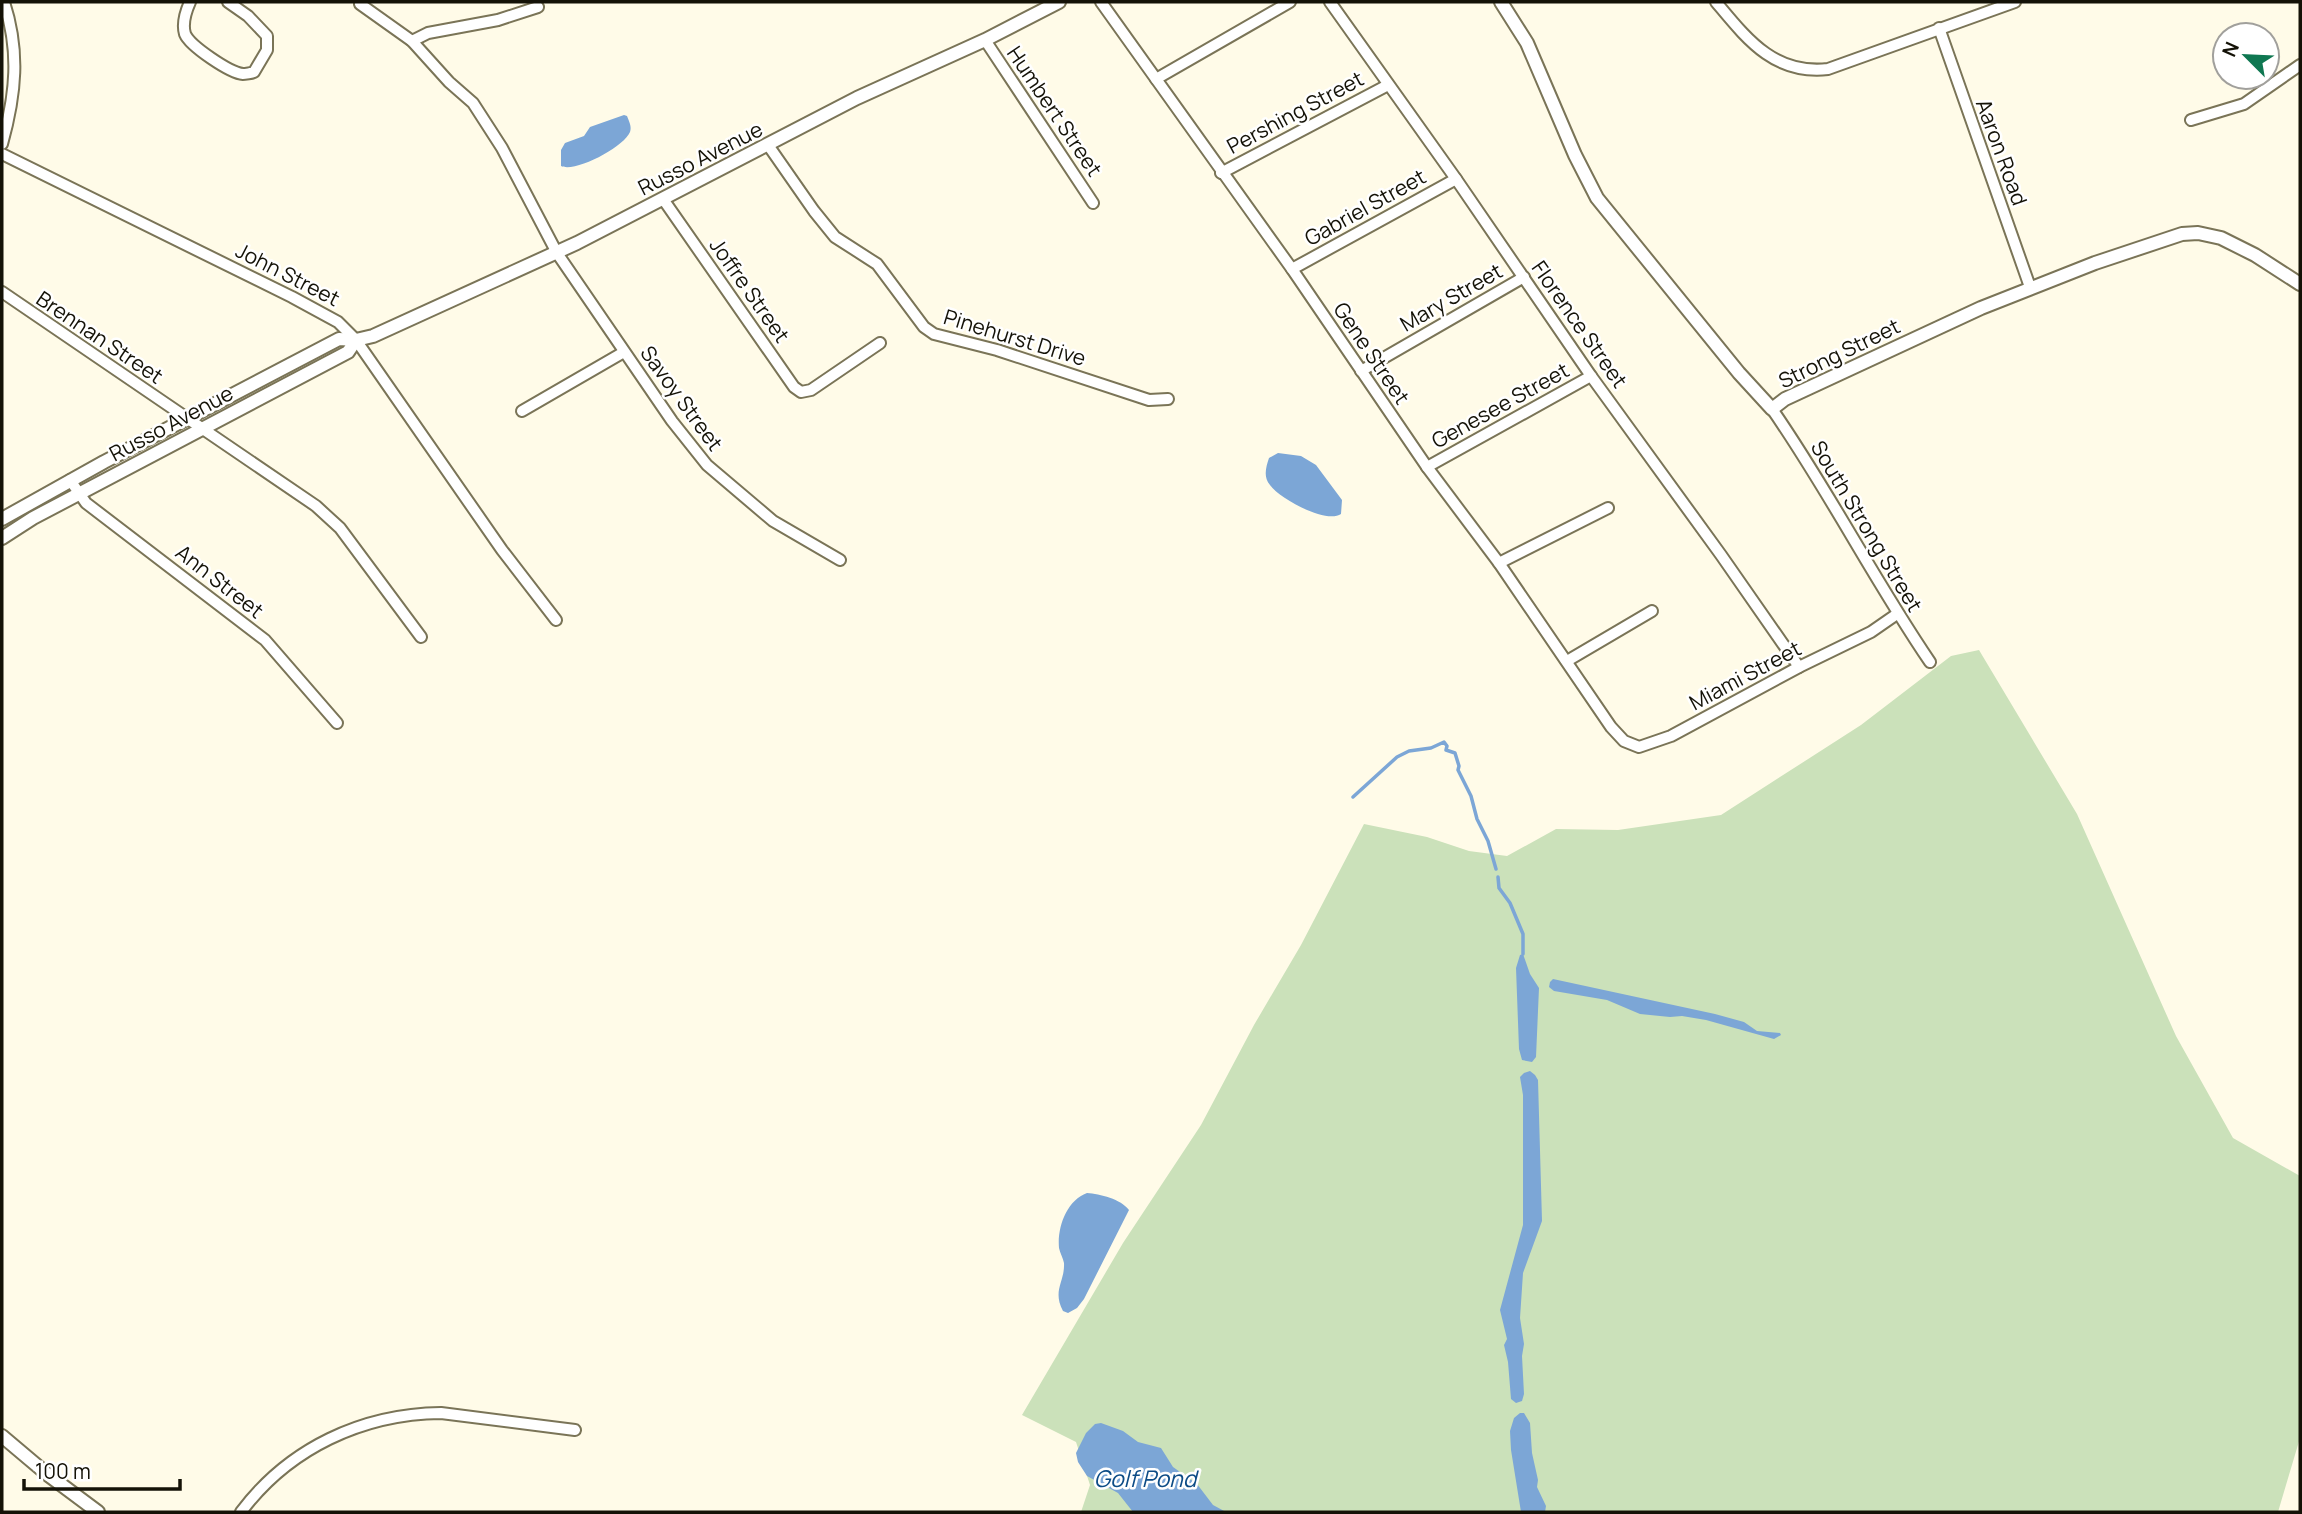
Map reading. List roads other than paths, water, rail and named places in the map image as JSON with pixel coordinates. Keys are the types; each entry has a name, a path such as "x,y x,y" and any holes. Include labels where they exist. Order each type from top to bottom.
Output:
{"street":[{"path":"2,144 14,90 14,40 4,2"},
{"path":"190,2 184,24 191,43 227,69 244,74 254,72 267,50 267,36 248,16 228,2"},
{"name":"Russo Avenue","path":"2,519 70,480 339,339 356,340 383,332 557,253 857,98 985,40 1059,2"},
{"name":"Gene Street","path":"1101,2 1292,269 1427,467 1499,563 1611,727"},
{"path":"1156,79 1290,2"},
{"name":"Florence Street","path":"1330,2 1591,376 1799,667"},
{"path":"1716,2 1760,49 1775,60 1801,69 1828,69 2014,2"},
{"name":"Strong Street","path":"1505,3 1527,43 1575,155 1597,198 1739,373 1772,409 1785,399 1956,318 2030,288 2182,234 2199,233 2221,238 2300,284"},
{"name":"Savoy Street","path":"360,4 412,41 449,82 473,103 502,148 557,253 624,352 707,465 773,520 840,560"},
{"path":"412,41 428,33 498,20 538,8"},
{"name":"Aaron Road","path":"1939,28 2030,288"},
{"name":"Humbert Street","path":"985,40 1093,203"},
{"path":"2191,120 2244,104 2300,65"},
{"name":"Pershing Street","path":"1221,173 1388,85"},
{"path":"2,87 14,90"},
{"name":"Pinehurst Drive","path":"768,145 835,237 877,264 924,327 934,334 997,350 1149,400 1168,399"},
{"name":"John Street","path":"2,154 338,321 356,340 502,550 556,620"},
{"name":"Gabriel Street","path":"1292,269 1456,179"},
{"name":"Joffre Street","path":"663,199 794,387 801,392 811,390 880,343"},
{"name":"Mary Street","path":"1361,371 1524,277"},
{"name":"Brennan Street","path":"2,292 316,506 340,528 421,638"},
{"name":"Russo Avenue","path":"2,538 26,522 348,352 356,340"},
{"path":"522,411 624,352"},
{"name":"Genesee Street","path":"1427,467 1591,376"},
{"name":"South Strong Street","path":"1772,409 1835,508 1897,614 1930,662"},
{"name":"Ann Street","path":"70,480 86,503 265,640 337,723"},
{"path":"1499,563 1608,508"},
{"path":"1567,661 1652,611"},
{"name":"Miami Street","path":"1611,727 1629,744 1639,747 1650,745 1871,632 1897,614"},
{"path":"241,1512 264,1486 303,1453 326,1440 371,1422 421,1413 441,1413 575,1430"},
{"path":"2,1436 98,1512"}],"water":[{"path":"627,116 631,130 619,145 577,166 561,166 561,150 565,143 584,136 590,127"},
{"path":"1278,453 1301,456 1316,465 1342,500 1341,514 1325,516 1315,513 1275,491 1266,479 1266,472 1269,458"},
{"path":"1523,954 1530,974 1539,988 1536,1057 1532,1062 1522,1060 1519,1049 1516,968 1520,955"},
{"path":"1553,979 1715,1014 1744,1022 1757,1031 1781,1035 1774,1039 1706,1020 1640,1014 1607,1000 1554,991 1549,987"},
{"path":"1530,1071 1538,1080 1542,1221 1523,1273 1520,1318 1524,1344 1524,1394 1522,1401 1516,1403 1511,1399 1504,1345 1507,1339 1500,1310 1523,1225 1523,1095 1520,1077"},
{"path":"1087,1193 1116,1200 1129,1210 1084,1299 1077,1308 1068,1313 1063,1311 1059,1297 1064,1270 1059,1248 1060,1232 1069,1208"},
{"path":"1524,1413 1530,1423 1537,1487 1546,1506 1545,1512 1521,1512 1510,1431 1514,1418"},
{"name":"Golf Pond","path":"1101,1423 1123,1431 1138,1442 1161,1448 1173,1467 1197,1484 1213,1505 1226,1512 1133,1512 1118,1493 1087,1476 1078,1462 1076,1453 1086,1433 1095,1424"}],"waterway":[{"path":"1353,797 1397,757 1444,742 1446,750 1455,753 1458,770 1471,796 1496,869"},
{"path":"1498,877 1499,888 1510,903 1523,934 1523,954"}]}
